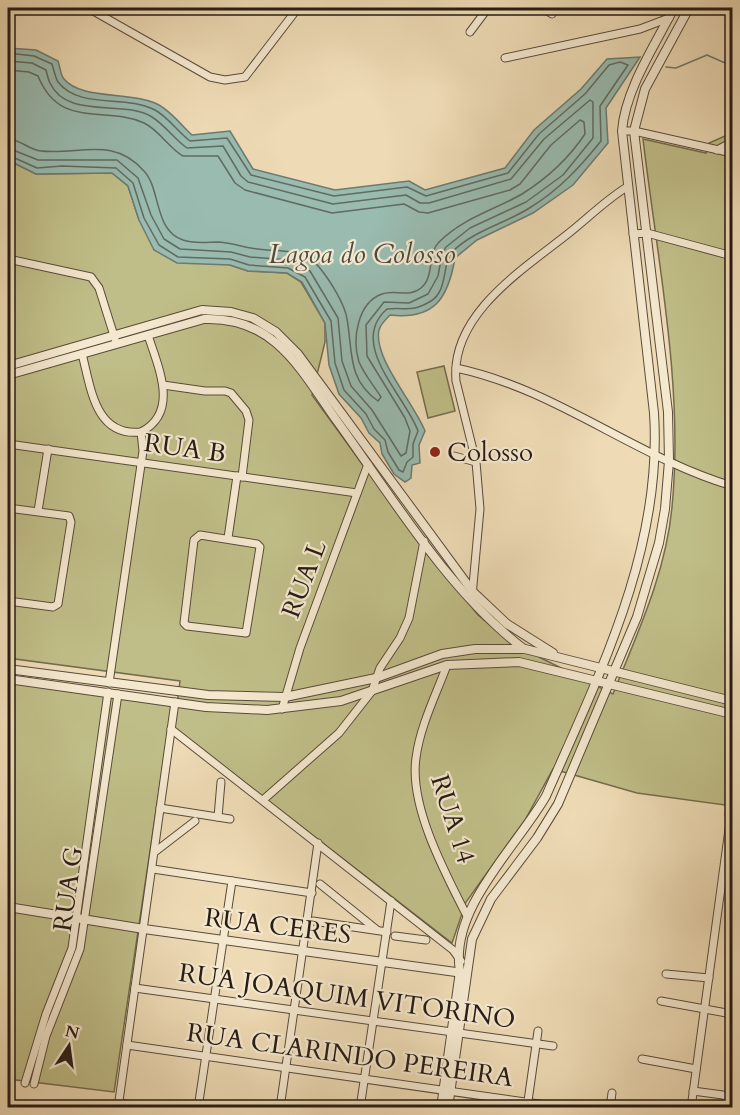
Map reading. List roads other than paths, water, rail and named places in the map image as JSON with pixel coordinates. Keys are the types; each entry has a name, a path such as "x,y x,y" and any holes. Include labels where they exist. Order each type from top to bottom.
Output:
{"street":[{"path":"88,8 179,61 210,77 225,80 245,77 298,8"},
{"path":"470,32 488,8"},
{"path":"542,8 552,14"},
{"path":"458,959 458,943 467,916 546,796 600,670 637,570 651,506 656,454 648,355 622,131 630,92 674,8"},
{"path":"441,1107 470,944 491,899 537,838 558,804 614,672 652,574 665,509 669,461 668,412 634,131 645,89 689,8"},
{"path":"505,58 640,29 669,18"},
{"path":"622,131 634,131 732,153"},
{"path":"717,150 732,142"},
{"path":"472,597 480,509 476,462 463,414 456,368 476,316 494,294 627,187"},
{"path":"633,234 647,233 732,256"},
{"path":"8,259 76,271 91,277 99,288 117,345"},
{"path":"8,366 202,310 242,315 276,332 290,344 320,382 472,597 507,624 566,661"},
{"path":"8,375 204,319 229,320 259,331 280,347 424,540 502,632 525,649"},
{"path":"82,354 96,408 104,420 116,429 141,432 154,422 162,409 164,385 148,335"},
{"path":"456,368 509,382 669,461 732,486"},
{"path":"164,385 205,391 225,391 231,393 246,411 249,420 228,538"},
{"name":"RUA G","path":"118,694 81,918 72,948 46,1014 26,1080 35,1081 46,1036 80,949 81,918 109,688 143,448 141,432"},
{"name":"RUA B","path":"8,444 357,493"},
{"path":"38,511 48,449"},
{"path":"454,456 476,462"},
{"name":"RUA L","path":"282,709 368,464"},
{"path":"8,508 69,516 71,519 58,604 53,607 8,601"},
{"path":"195,537 228,538 257,544 260,547 248,631 242,634 187,626 183,621 195,537"},
{"path":"263,800 339,733 372,691 376,678 409,618 424,540"},
{"path":"8,679 208,695 285,698 376,678 442,654 475,649 525,649 600,670 732,701"},
{"path":"8,669 109,688 118,694 232,710 282,709 341,701 447,665 519,662 732,714"},
{"name":"RUA 14","path":"447,665 418,746 415,772 425,819 467,916"},
{"path":"151,1107 118,1105 156,851 175,702"},
{"path":"171,729 453,950 464,971"},
{"path":"218,817 221,782"},
{"path":"160,808 230,819"},
{"path":"691,1107 729,814"},
{"path":"156,851 195,820"},
{"path":"280,1107 318,843"},
{"path":"153,869 312,893"},
{"path":"198,1107 232,881"},
{"path":"320,884 377,930"},
{"path":"360,1107 382,960 390,935 392,901"},
{"name":"RUA CERES","path":"8,907 303,952 464,971"},
{"path":"314,921 426,940"},
{"path":"666,974 709,978"},
{"name":"RUA JOAQUIM VITORINO","path":"135,988 554,1046"},
{"path":"661,1001 732,1014"},
{"path":"528,1104 538,1031"},
{"name":"RUA CLARINDO PEREIRA","path":"127,1045 365,1080 446,1089 528,1104 567,1107"},
{"path":"642,1059 696,1069"},
{"path":"446,1089 448,1107"},
{"path":"693,1091 723,1095 732,1100"},
{"path":"610,1107 612,1093"}],"water":[{"name":"Lagoa do Colosso","path":"8,48 36,50 58,61 64,79 72,86 82,90 146,100 157,104 192,135 230,131 253,169 335,190 409,181 425,190 505,168 534,130 581,89 607,59 640,57 606,108 608,143 573,185 533,213 477,240 455,258 443,295 428,310 405,316 390,315 381,326 379,341 382,354 425,431 419,445 420,463 412,465 411,478 405,482 394,474 382,454 380,443 369,433 361,418 339,394 329,365 325,323 302,282 287,273 248,271 230,265 177,263 154,250 139,220 128,186 112,173 36,174 8,160"}],"waterway":[{"path":"666,67 676,68 707,55 732,66"}],"place":[{"name":"Colosso","path":"435,452"}]}
